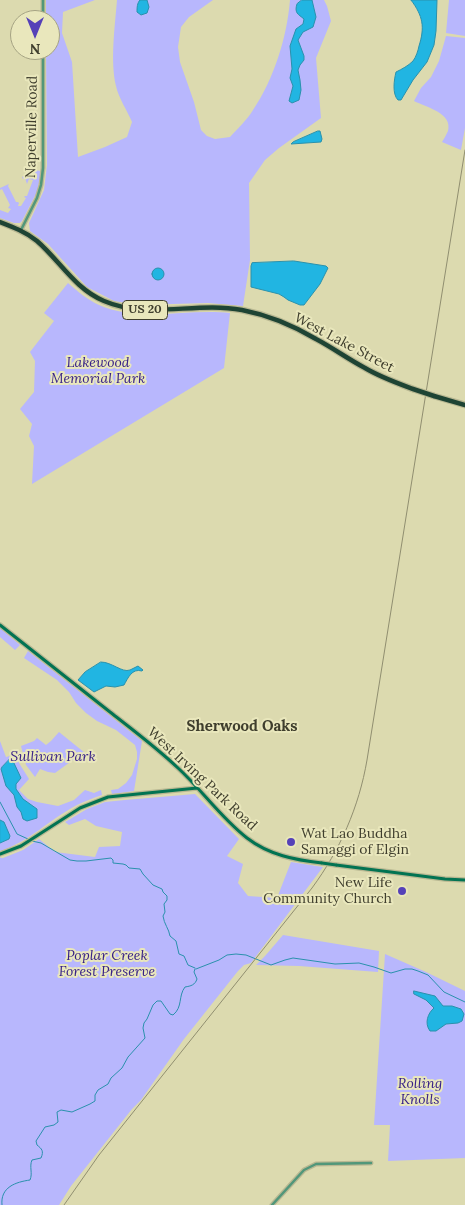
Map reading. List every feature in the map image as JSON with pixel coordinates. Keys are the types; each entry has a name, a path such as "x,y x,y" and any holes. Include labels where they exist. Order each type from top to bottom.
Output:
{"highway":[{"name":"West Lake Street","path":"0,222 21,230 36,240 82,289 103,301 136,309 215,307 253,313 287,324 363,368 388,380 465,406"}],"main road":[{"name":"West Irving Park Road","path":"0,625 178,768 227,820 248,838 268,850 294,859 465,880"},
{"path":"184,790 188,786 188,779"},
{"path":"0,854 21,846 80,808 108,797 197,788"}],"street":[{"name":"Naperville Road","path":"21,230 37,198 41,184 43,168 43,60"},
{"path":"272,1205 304,1170 316,1164 371,1163"}],"green space":[{"path":"46,0 95,0 63,12 62,33 72,62 78,157 127,137 132,122 119,95 114,76 117,0 213,0 189,17 181,27 178,47 180,62 194,102 201,130 207,136 215,139 230,137 248,117 260,98 273,71 283,43 290,0 324,0 331,21 316,58 321,118 265,160 249,183 250,260 243,306 208,303 138,305 114,301 87,287 48,244 30,231 29,223 44,190 47,165 46,60 60,60 60,10 46,10"},
{"path":"449,0 465,0 465,36 446,33"},
{"path":"446,36 465,38 465,128 461,150 442,142 448,131 448,125 443,115 414,101 421,88 431,77 439,61"},
{"path":"36,170 41,173 37,192 22,221 14,223 0,218 0,210 8,213 11,209 8,208 10,205 0,188 9,184 8,186 16,202 19,203 18,206 21,206 33,180 29,179 27,184 25,178 23,179 22,177"},
{"name":"Lakewood Memorial Park","path":"68,283 99,305 130,313 230,313 224,368 32,484 34,446 29,436 32,424 20,409 34,392 35,361 30,352 54,321 44,313"},
{"path":"0,628 20,645 15,650 0,637"},
{"path":"28,651 142,741 134,791 112,794 111,790 118,789 132,775 137,759 135,745 116,730 97,721 86,713 57,680 24,658"},
{"name":"Sullivan Park","path":"59,732 85,753 91,755 77,757 55,773 40,769 35,777 26,765 21,746 37,738 46,745"},
{"path":"0,741 6,757 17,754 19,763 29,779 19,790 28,799 58,806 74,800 85,790 94,793 101,790 102,795 77,805 20,842 0,851"},
{"name":"Poplar Creek Forest Preserve","path":"195,794 239,839 227,856 243,864 238,883 248,896 277,898 291,862 323,867 251,963 244,965 238,971 184,1039 141,1100 71,1186 59,1205 0,1205 0,857 3,858 23,850 39,839 55,852 95,857 99,847 120,846 122,832 96,826 85,819 69,825 65,822 87,809 105,802"},
{"path":"283,935 379,951 378,972 256,965"},
{"name":"Rolling Knolls","path":"385,954 465,991 465,1158 388,1161 390,1125 374,1125"}],"shaded area":[{"path":"140,0 147,0 149,7 147,13 141,15 137,12"},
{"path":"302,0 312,0 316,17 313,27 303,32 298,40 304,60 298,70 301,90 299,100 292,103 289,101 293,86 290,78 292,69 290,46 296,29 303,24 304,19 297,13 296,9 297,4"},
{"path":"411,0 437,0 436,31 434,45 427,62 401,100 398,100 394,91 396,72 407,66 414,59 422,33 422,22"},
{"path":"320,131 321,142 291,144 293,142"},
{"path":"294,261 326,266 328,268 320,284 304,305 288,300 279,294 251,287 252,263"},
{"path":"158,268 164,274 158,280 152,274"},
{"path":"101,662 127,671 138,666 143,670 133,672 124,685 106,686 94,692 78,680 85,672"},
{"path":"10,759 13,761 21,778 16,784 16,789 23,799 37,809 37,818 27,821 23,819 14,795 6,786 1,769"},
{"path":"0,820 4,822 10,836 9,839 0,843"},
{"path":"414,991 435,996 443,1006 461,1009 464,1014 462,1021 446,1024 436,1031 430,1031 427,1025 427,1018 434,1008 426,1000 414,994"}],"waterway":[{"path":"0,802 17,834 28,839"},
{"path":"32,841 41,843 70,860 86,861 111,858 113,863 140,869 153,885 162,889 167,896 164,904 164,922 170,936 176,941 179,954 184,956 188,965 195,968"},
{"path":"196,969 227,955 236,954 246,955 271,965 293,958 335,964 359,963 391,973 412,969 428,975 444,992 465,1002"},
{"path":"2,1205 4,1194 10,1186 30,1180 32,1160 41,1158 42,1154 42,1150 36,1141 45,1127 58,1122 57,1112 61,1110 72,1112 95,1101 95,1095 98,1090 108,1084 145,1038 144,1023 153,1005 157,1001 161,1001 170,1014 173,1015 178,1009 183,990 185,987 192,985 197,979 194,972 195,969"}],"railway":[{"path":"64,1205 99,1155 312,888 331,859 347,827 359,794 367,760 465,150"}],"place":[{"name":"Wat Lao Buddha Samaggi of Elgin","path":"291,842"},
{"name":"New Life Community Church","path":"402,891"}],"district":[{"name":"Sherwood Oaks","path":"242,727"}]}
